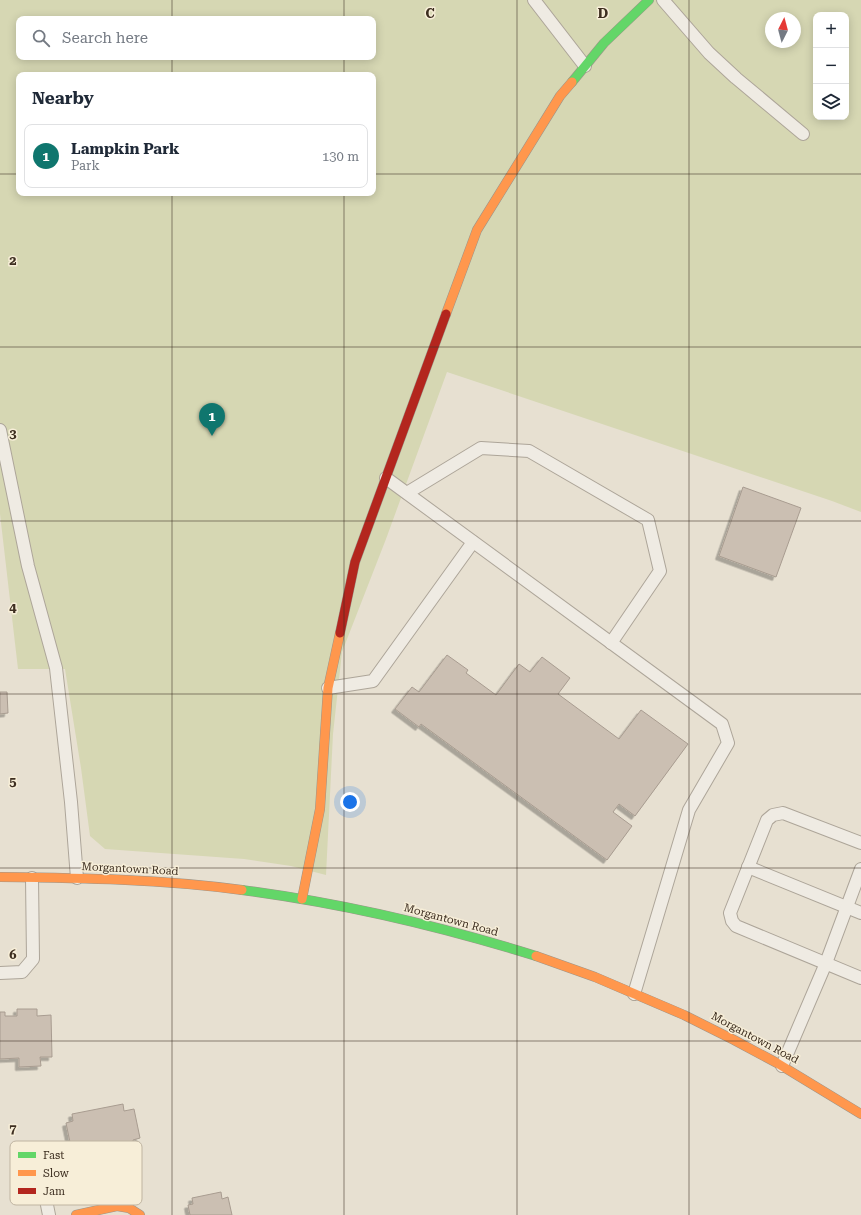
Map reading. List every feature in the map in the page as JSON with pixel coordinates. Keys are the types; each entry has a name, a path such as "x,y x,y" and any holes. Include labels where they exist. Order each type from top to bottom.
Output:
{"street":[{"path":"302,899 320,809 328,688 355,562 478,230 560,96 604,43 648,0"},
{"name":"Morgantown Road","path":"0,877 77,878 167,882 213,886 302,899 363,910 472,936 583,972 689,1017 782,1066 861,1114"},
{"path":"76,1215 117,1206 128,1208 140,1215"}],"lane":[{"path":"534,0 585,66"},
{"path":"663,0 708,53 803,134"},
{"path":"0,430 28,566 56,668 77,878"},
{"path":"407,493 481,448 529,451 648,520 660,571 611,642"},
{"path":"386,478 722,724 728,743 689,810 634,994"},
{"path":"328,688 373,681 474,542"},
{"path":"861,843 783,813 773,815 767,820 730,913 732,921 736,926 861,978"},
{"path":"748,867 861,913"},
{"path":"782,1066 826,963 861,869"},
{"path":"0,973 22,972 33,959 32,878"},
{"path":"47,1205 49,1215"}],"green space":[{"path":"0,0 861,0 861,512 447,372 386,539 342,652 333,734 326,875 291,866 244,859 105,849 90,836 65,669 18,669 0,514"}],"building":[{"path":"743,487 801,508 776,577 719,556"},
{"path":"447,655 468,670 466,673 496,695 519,664 530,672 542,657 570,678 558,694 619,739 641,710 688,744 635,816 619,804 613,812 632,826 607,860 421,724 419,727 395,709 412,687 419,692"},
{"path":"0,692 7,692 8,713 0,714"},
{"path":"17,1009 37,1009 37,1016 51,1015 52,1057 40,1057 41,1066 19,1067 19,1058 0,1059 0,1012 5,1012 5,1016 17,1016"},
{"path":"123,1104 124,1111 134,1109 140,1138 133,1141 70,1141 66,1123 73,1121 72,1114"},
{"path":"221,1192 222,1199 228,1197 232,1215 190,1215 188,1205 193,1204 192,1198"}],"traffic: fast":[{"path":"572,82 604,43 649,0"},
{"path":"242,890 317,902 427,925 536,956"}],"traffic: slow":[{"path":"446,314 477,230 560,96 572,82"},
{"path":"302,899 320,809 328,688 340,633"},
{"path":"0,877 151,881 242,890"},
{"path":"536,956 595,977 684,1015 777,1063 861,1114"},
{"path":"76,1215 117,1206 129,1208 140,1215"}],"traffic: jam":[{"path":"340,633 355,562 446,314"}],"place":[{"name":"Lampkin Park","path":"212,436"}]}
